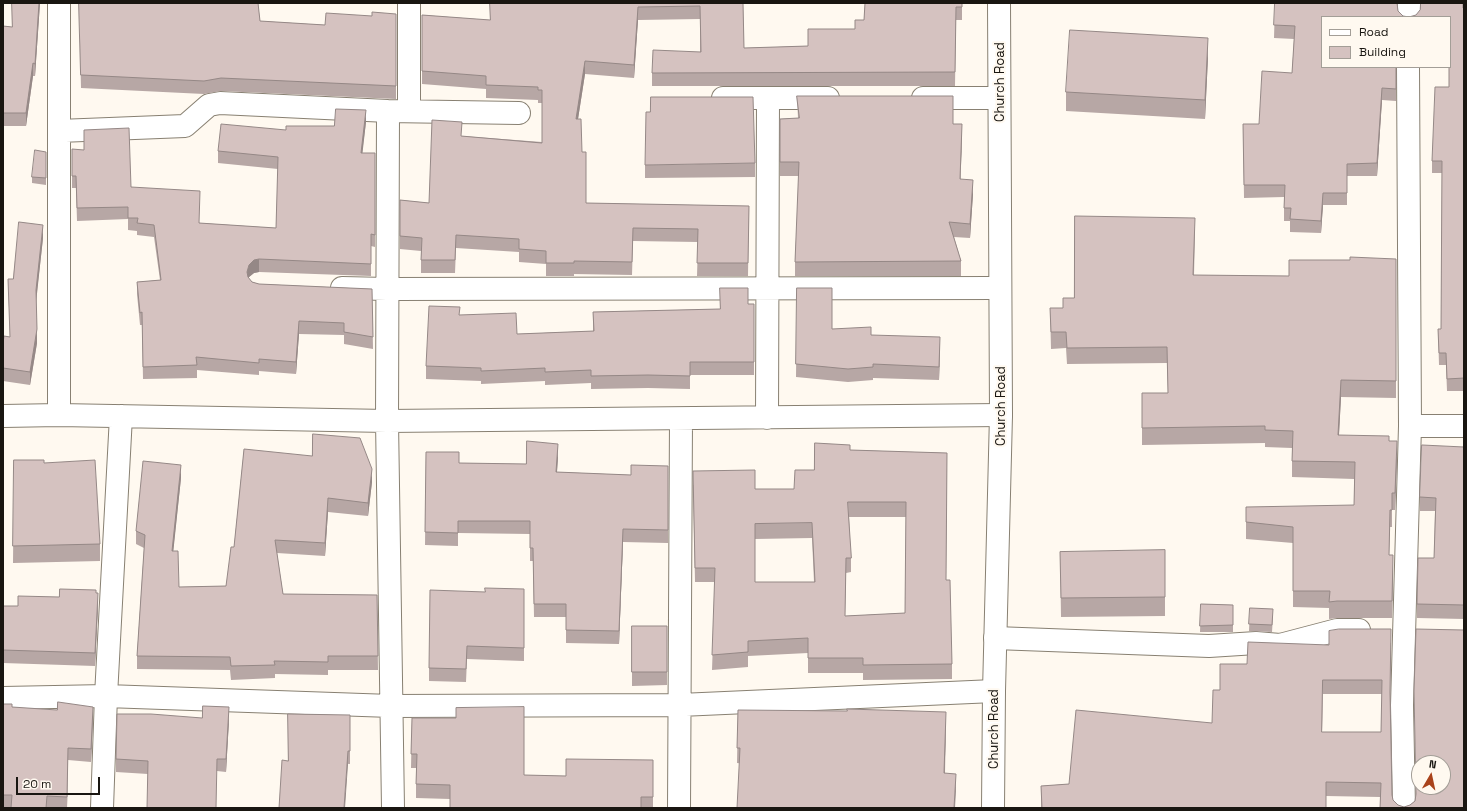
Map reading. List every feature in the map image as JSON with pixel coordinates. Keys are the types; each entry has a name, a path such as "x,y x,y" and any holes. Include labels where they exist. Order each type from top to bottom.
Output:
{"street":[{"path":"59,3 59,415"},
{"path":"409,3 409,111"},
{"name":"Church Road","path":"993,808 995,638 1001,415 999,98 1000,3"},
{"path":"1409,3 1409,16"},
{"path":"1404,808 1402,705 1410,426 1408,68"},
{"path":"699,98 848,98"},
{"path":"767,418 768,98"},
{"path":"904,98 999,98"},
{"path":"59,131 185,126 209,105 220,103 388,111 519,113"},
{"path":"388,111 387,421 393,808"},
{"path":"319,287 388,289 1000,288"},
{"path":"3,416 59,415 387,421 1001,415"},
{"path":"102,808 106,696 121,416"},
{"path":"679,808 681,419"},
{"path":"1410,426 1464,426"},
{"path":"995,638 1209,646 1256,643 1280,645 1338,630 1426,631"},
{"path":"3,698 106,696 391,706 680,705 994,691"}],"building":[{"path":"12,3 39,3 35,64 33,63 26,113 3,113 3,26 12,27"},
{"path":"79,3 258,3 260,21 325,25 326,13 372,16 372,12 396,14 396,86 221,78 204,81 81,75"},
{"path":"490,3 743,3 744,48 808,46 808,29 855,29 855,20 864,20 865,3 962,3 962,7 956,7 955,72 652,73 653,50 701,52 700,6 638,7 634,65 585,61 576,119 581,119 582,152 586,152 586,203 749,206 748,263 697,263 698,229 633,228 632,262 574,261 574,263 546,263 546,251 519,249 519,239 456,235 455,260 421,260 422,238 400,236 400,200 429,203 432,120 462,122 461,136 542,143 542,90 538,90 538,87 486,85 486,76 422,71 422,15 490,20"},
{"path":"1275,3 1397,3 1398,11 1403,16 1321,16 1321,68 1396,68 1396,89 1382,88 1377,163 1347,164 1347,193 1323,193 1321,221 1290,219 1291,208 1284,208 1285,185 1244,185 1243,124 1259,124 1262,71 1292,73 1295,26 1274,25"},
{"path":"1421,3 1463,3 1464,8 1464,378 1447,379 1446,353 1439,353 1438,329 1441,329 1442,161 1432,161 1435,87 1449,87 1449,68 1451,68 1451,16 1412,16 1416,15 1420,10"},
{"path":"1070,30 1208,38 1205,100 1066,92"},
{"path":"797,96 953,96 953,124 962,124 960,179 973,180 970,224 949,222 961,261 795,262 799,162 780,162 780,119 799,118"},
{"path":"651,97 753,97 755,163 645,165 646,112 650,112"},
{"path":"336,109 366,110 361,153 375,153 375,235 371,234 371,264 259,259 254,260 249,265 247,272 248,277 252,282 259,284 372,289 373,337 344,332 344,323 299,321 296,362 259,359 259,363 196,357 197,365 143,367 142,312 140,313 137,282 161,280 154,225 137,223 138,218 128,218 128,207 77,208 76,176 72,176 72,149 84,150 84,130 129,128 131,187 200,191 199,223 276,228 278,157 218,151 221,124 286,130 286,126 334,126"},
{"path":"35,150 46,152 46,178 32,177"},
{"path":"1075,216 1195,218 1193,275 1289,276 1289,260 1350,260 1350,257 1396,259 1396,381 1341,380 1338,435 1389,436 1389,441 1397,441 1395,493 1392,493 1392,510 1390,510 1389,555 1393,555 1392,601 1329,602 1330,591 1293,591 1293,527 1246,522 1246,507 1354,505 1355,462 1292,461 1293,431 1265,430 1265,426 1142,428 1142,393 1168,393 1167,347 1067,348 1066,332 1051,332 1050,308 1063,308 1063,298 1074,298"},
{"path":"19,222 43,225 36,290 37,329 30,372 3,368 4,336 10,337 8,279 13,279"},
{"path":"720,288 748,288 748,304 754,304 754,362 690,362 690,376 591,376 591,370 545,372 545,368 481,371 481,368 426,366 429,306 460,307 459,315 516,313 517,334 594,331 593,312 720,309"},
{"path":"797,288 832,288 832,329 871,327 871,335 940,337 939,367 873,364 873,367 848,369 796,364"},
{"path":"313,434 360,438 372,469 368,503 328,498 325,543 275,540 283,594 377,595 378,656 328,656 328,662 274,661 275,665 231,666 230,657 137,656 145,535 136,531 143,461 181,465 172,551 178,551 179,587 226,586 231,547 234,547 244,449 312,456"},
{"path":"527,441 558,444 556,472 631,475 631,465 668,466 668,530 623,529 619,631 566,630 566,604 534,604 533,548 530,548 530,521 458,521 458,533 425,532 426,452 459,452 459,463 526,464"},
{"path":"815,443 850,445 850,450 947,453 946,580 950,580 952,664 863,665 863,658 808,658 808,638 748,641 748,652 712,655 715,568 695,568 693,471 755,470 755,489 794,489 795,470 814,470","holes":["848,502 906,502 905,613 845,616 846,558 851,558","812,523 815,582 755,582 755,524"]},
{"path":"1422,445 1464,447 1464,605 1417,604 1418,558 1434,558 1436,498 1420,497"},
{"path":"14,460 44,460 44,463 95,460 100,544 13,546"},
{"path":"1165,550 1165,597 1061,598 1060,552"},
{"path":"485,588 524,589 524,648 467,646 466,669 429,668 430,590 485,592"},
{"path":"60,589 96,590 96,593 98,593 95,653 3,650 3,606 18,606 18,596 59,597"},
{"path":"1201,604 1233,605 1233,625 1200,626"},
{"path":"1250,608 1273,609 1272,625 1249,624"},
{"path":"632,626 667,626 667,672 632,672"},
{"path":"1339,629 1391,629 1390,692 1392,795 1393,800 1398,805 1404,807 1415,801 1416,795 1451,795 1451,755 1415,755 1414,691 1416,629 1464,630 1464,808 1380,808 1381,783 1326,782 1326,808 1042,808 1041,786 1069,784 1076,710 1212,723 1213,690 1220,690 1220,664 1247,664 1248,642 1329,645 1329,631","holes":["1323,680 1382,680 1381,732 1322,732"]},
{"path":"58,702 93,707 91,749 68,748 67,797 47,796 46,808 11,808 12,795 3,795 3,704 12,704 12,707 57,710"},
{"path":"203,706 229,707 226,759 217,759 216,808 147,808 148,761 116,759 117,714 151,714 202,718"},
{"path":"524,707 524,775 566,776 566,759 653,760 653,797 641,797 641,808 450,808 450,785 416,784 417,754 411,754 412,718 456,718 456,708"},
{"path":"847,709 946,712 944,773 956,774 954,808 737,808 740,748 737,748 738,710 847,711"},
{"path":"288,714 350,715 350,751 348,751 344,808 279,808 282,760 288,761"}]}
